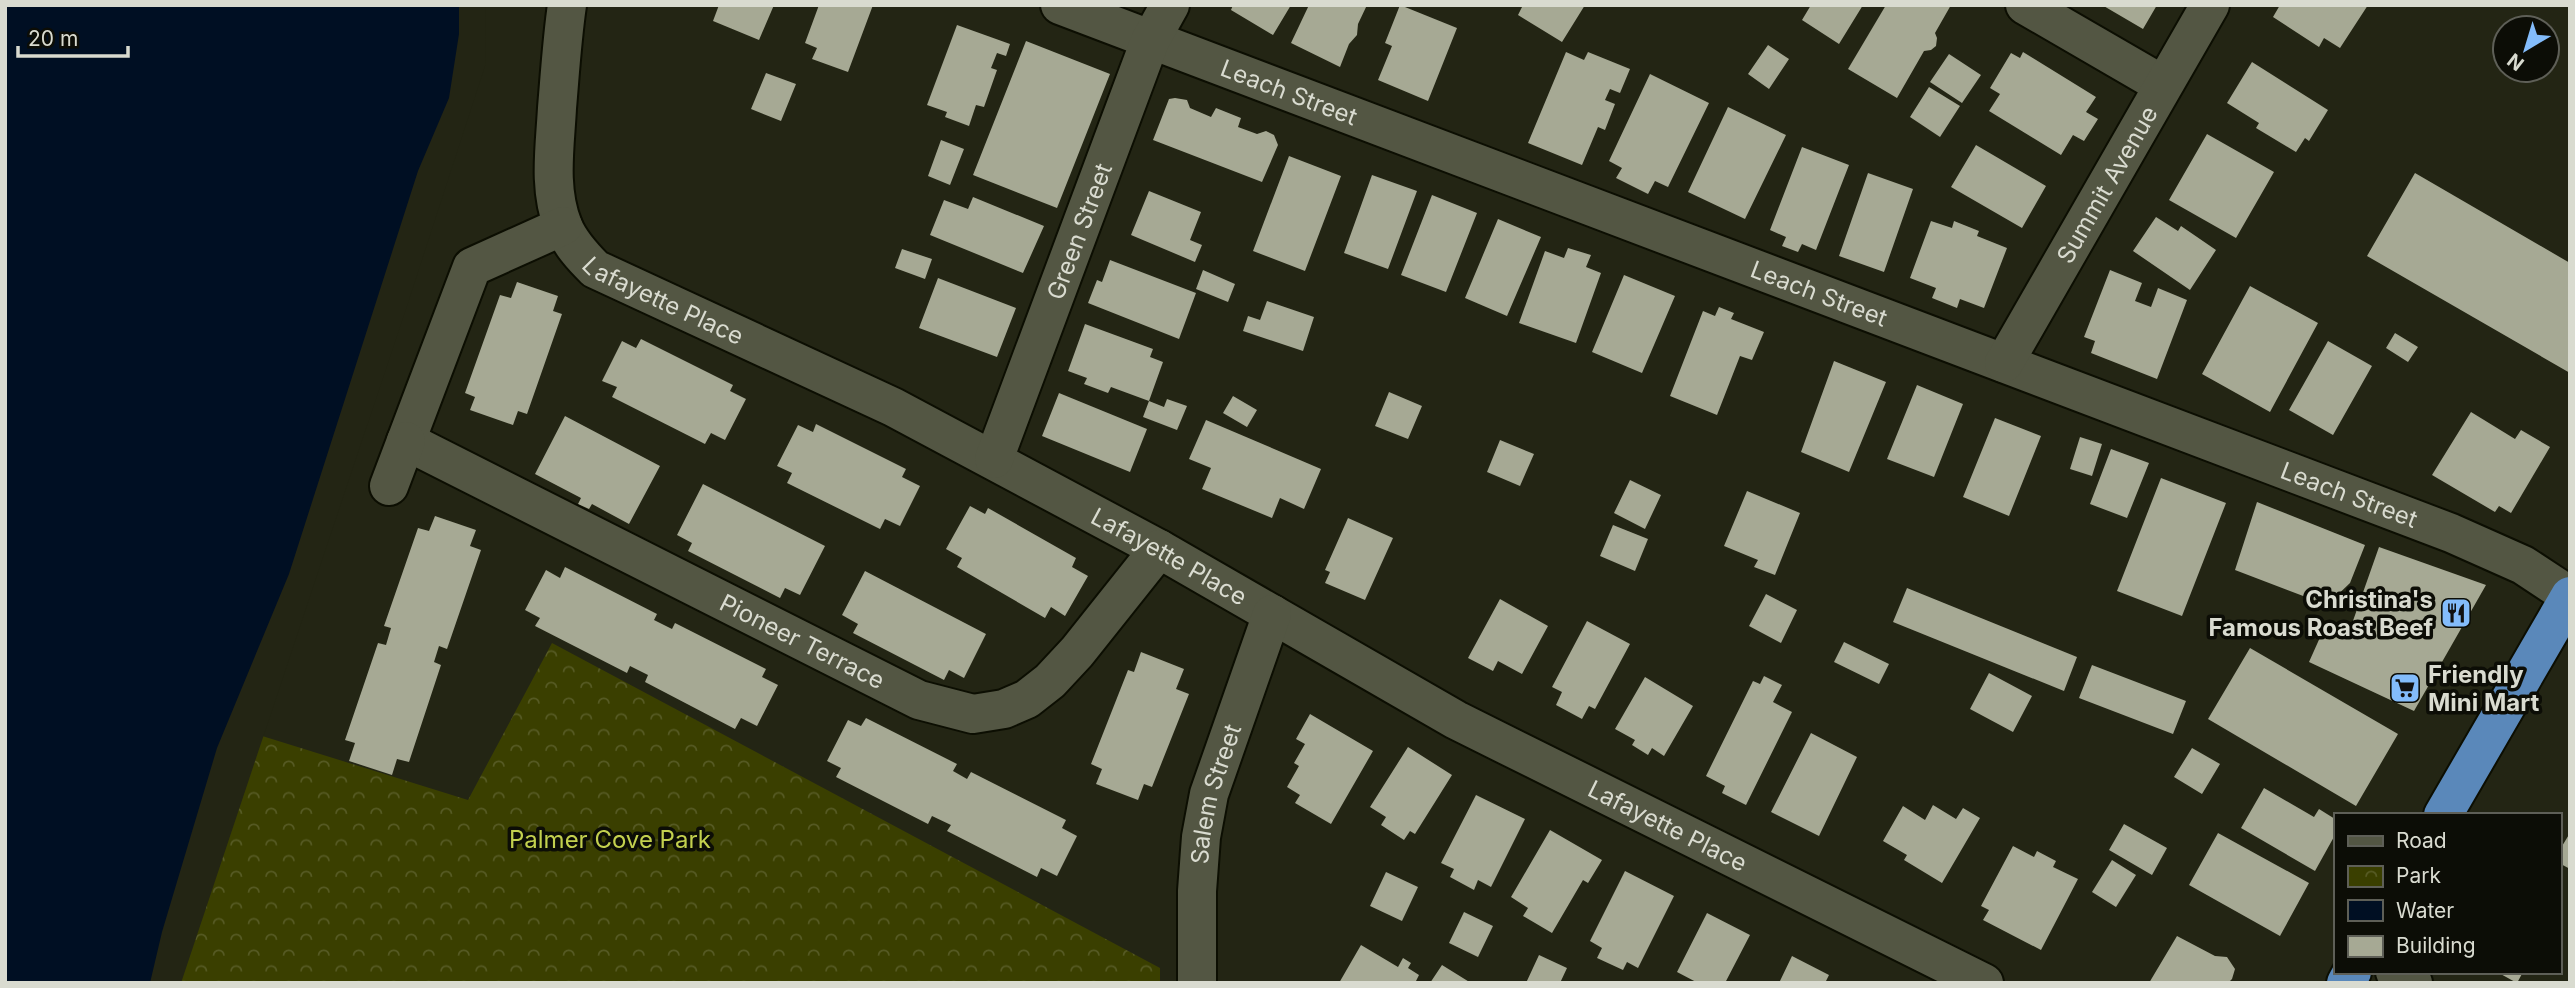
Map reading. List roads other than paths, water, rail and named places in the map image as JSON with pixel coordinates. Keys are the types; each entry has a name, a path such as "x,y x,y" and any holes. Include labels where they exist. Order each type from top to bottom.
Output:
{"highway":[{"path":"2444,813 2570,596"}],"street":[{"name":"Lafayette Place","path":"567,5 562,39 554,160 555,195 564,226 577,250 595,269 893,407 1159,549 1485,735 1984,983"},
{"name":"Leach Street","path":"1060,5 2472,542 2529,569 2570,596"},
{"name":"Green Street","path":"994,459 1150,41 1170,5"},
{"path":"2025,5 2163,85"},
{"name":"Summit Avenue","path":"2004,363 2210,5"},
{"path":"389,486 472,267 564,226"},
{"name":"Pioneer Terrace","path":"406,441 919,700 973,714 1004,709 1027,699 1050,681 1077,652 1159,549"},
{"name":"Salem Street","path":"1197,983 1197,891 1201,837 1209,794 1272,614"}],"water":[{"path":"5,5 481,5 177,983 5,983"}],"place":[{"name":"Christina's Famous Roast Beef","path":"2456,613"},
{"name":"Friendly Mini Mart","path":"2405,688"}],"park label":[{"name":"Palmer Cove Park","path":"610,839"}]}
